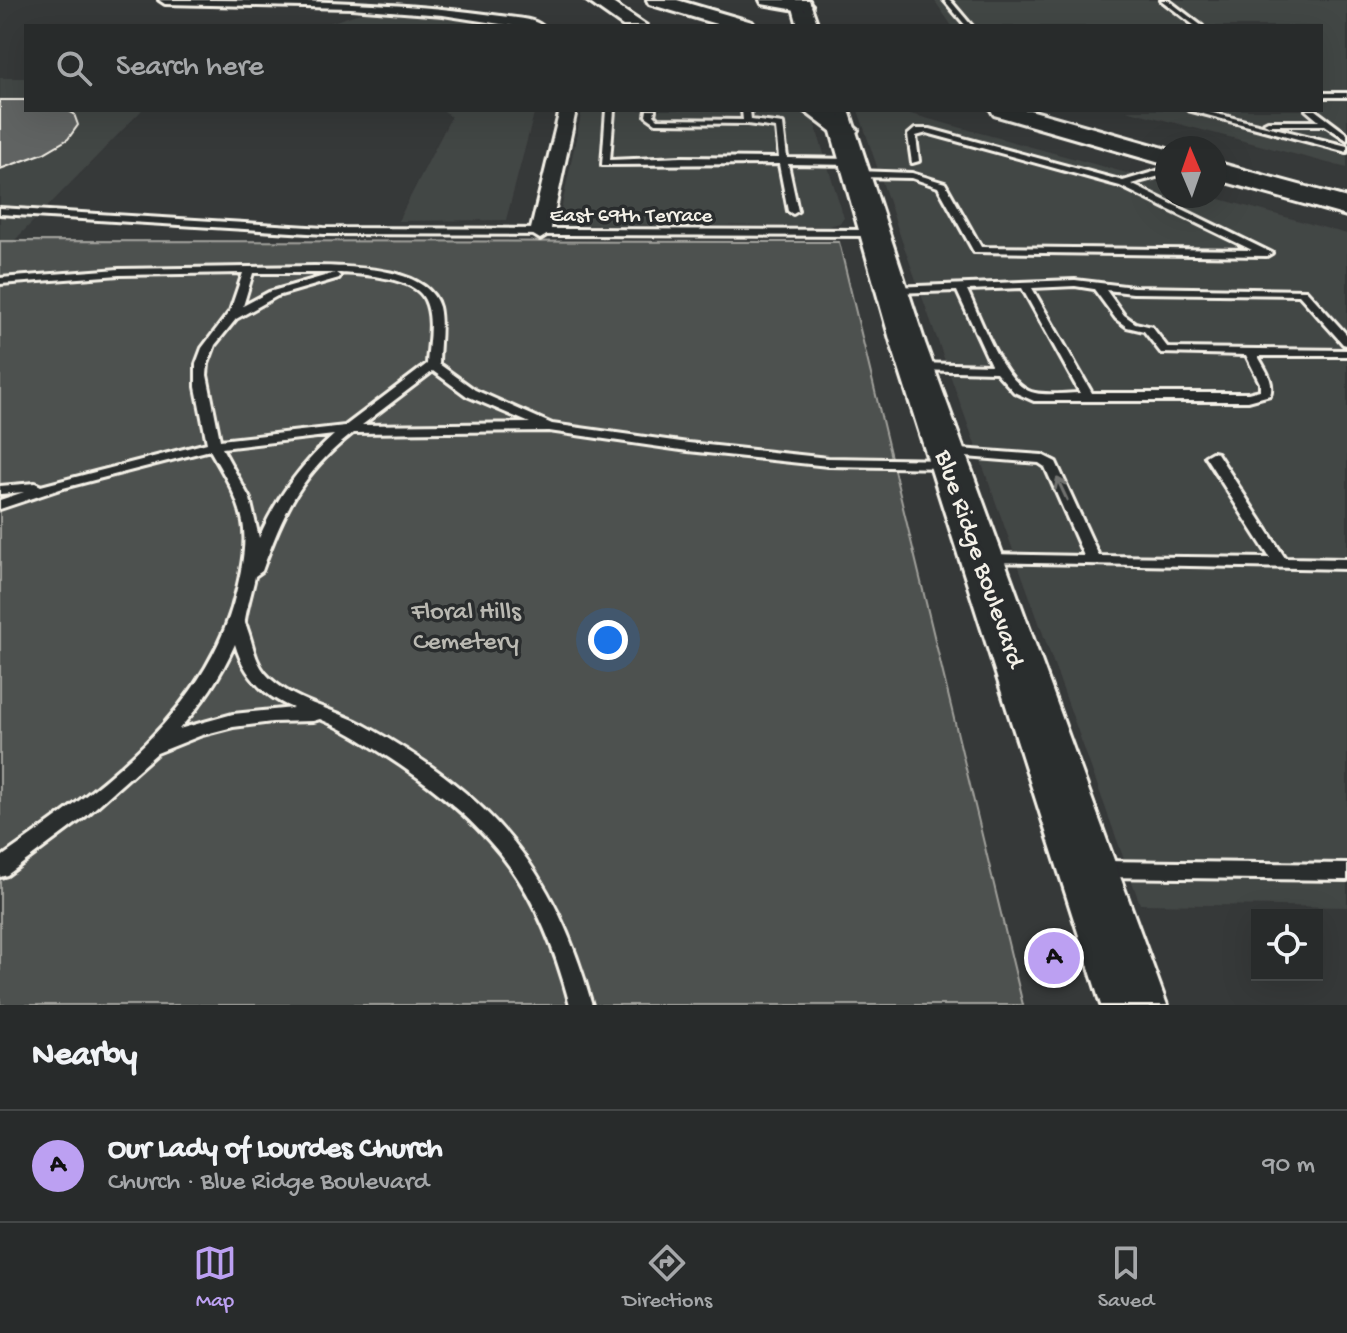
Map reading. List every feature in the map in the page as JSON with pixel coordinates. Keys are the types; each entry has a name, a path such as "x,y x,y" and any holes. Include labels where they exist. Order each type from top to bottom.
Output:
{"highway":[{"path":"595,0 634,24"},
{"path":"622,0 701,24"},
{"path":"656,0 738,24"},
{"path":"769,0 801,3"},
{"path":"1010,112 1155,154"},
{"path":"1061,112 1155,137"},
{"path":"1227,156 1347,186"},
{"path":"1227,173 1347,207"}],"main road":[{"path":"801,3 807,24"},
{"name":"Blue Ridge Boulevard","path":"841,137 1134,1005"}],"street":[{"path":"165,0 406,4 523,24"},
{"path":"540,233 568,112"}],"lane":[{"path":"947,0 967,24"},
{"path":"1164,0 1196,24"},
{"path":"1323,95 1347,95"},
{"path":"610,112 605,163 783,161 841,137 915,177 933,179 942,185 978,250 1267,253 1123,184 927,131 912,135 915,161"},
{"path":"651,112 650,116 656,121 780,122 783,161 793,211"},
{"path":"746,112 747,122"},
{"path":"1200,112 1347,149"},
{"path":"1313,112 1347,138"},
{"path":"1245,123 1327,123"},
{"path":"1123,184 1155,175"},
{"name":"East 69th Terrace","path":"0,211 324,231 872,233"},
{"path":"247,591 252,535 243,494 214,445 214,426 202,394 204,354 232,317 243,294 249,270"},
{"path":"0,281 119,272 249,270 359,272 403,277 427,293 434,311 433,365"},
{"path":"232,317 273,294 315,280 359,272"},
{"path":"891,290 1075,283 1133,290 1302,292 1347,342"},
{"path":"1026,286 1088,397"},
{"path":"1098,286 1120,317 1131,325 1148,329 1165,351 1347,353"},
{"path":"961,288 999,369 1020,393 1034,397 1248,397 1266,392 1266,383 1250,352"},
{"path":"433,365 471,393 549,427"},
{"path":"149,753 208,682 233,640 273,519 293,485 312,463 433,365"},
{"path":"917,367 999,369"},
{"path":"0,505 58,485 214,445 353,429 549,427 688,447 828,462 1042,459 1051,465 1093,560"},
{"path":"1212,456 1281,563"},
{"path":"0,490 58,485"},
{"path":"982,559 1347,564"},
{"path":"238,622 247,662 265,684 295,703 342,721 412,765 482,818 528,873 568,956 581,1005"},
{"path":"0,869 44,838 149,753 186,732 226,721 278,715 324,715"},
{"path":"1088,869 1347,872"}],"shaded area":[{"path":"934,0 1347,0 1347,168 1134,112 1323,112 1323,24 951,24"},
{"path":"378,7 484,24 326,24"},
{"path":"0,78 24,78 24,112 140,112 14,241 0,241"},
{"path":"445,112 534,112 506,220 398,221 451,117"},
{"path":"582,112 805,112 812,115 844,218 840,223 829,226 568,225 560,215"},
{"path":"859,112 903,112 1155,181 1155,208 1227,208 1227,201 1347,234 1347,907 1140,904"}],"green space":[{"name":"Floral Hills Cemetery","path":"0,241 839,242 1023,1005 0,1005"}],"building":[{"path":"0,100 24,100 24,112 74,114 78,125 68,139 44,153 0,169"}],"place":[{"name":"Our Lady of Lourdes Church","path":"1054,958"}]}
